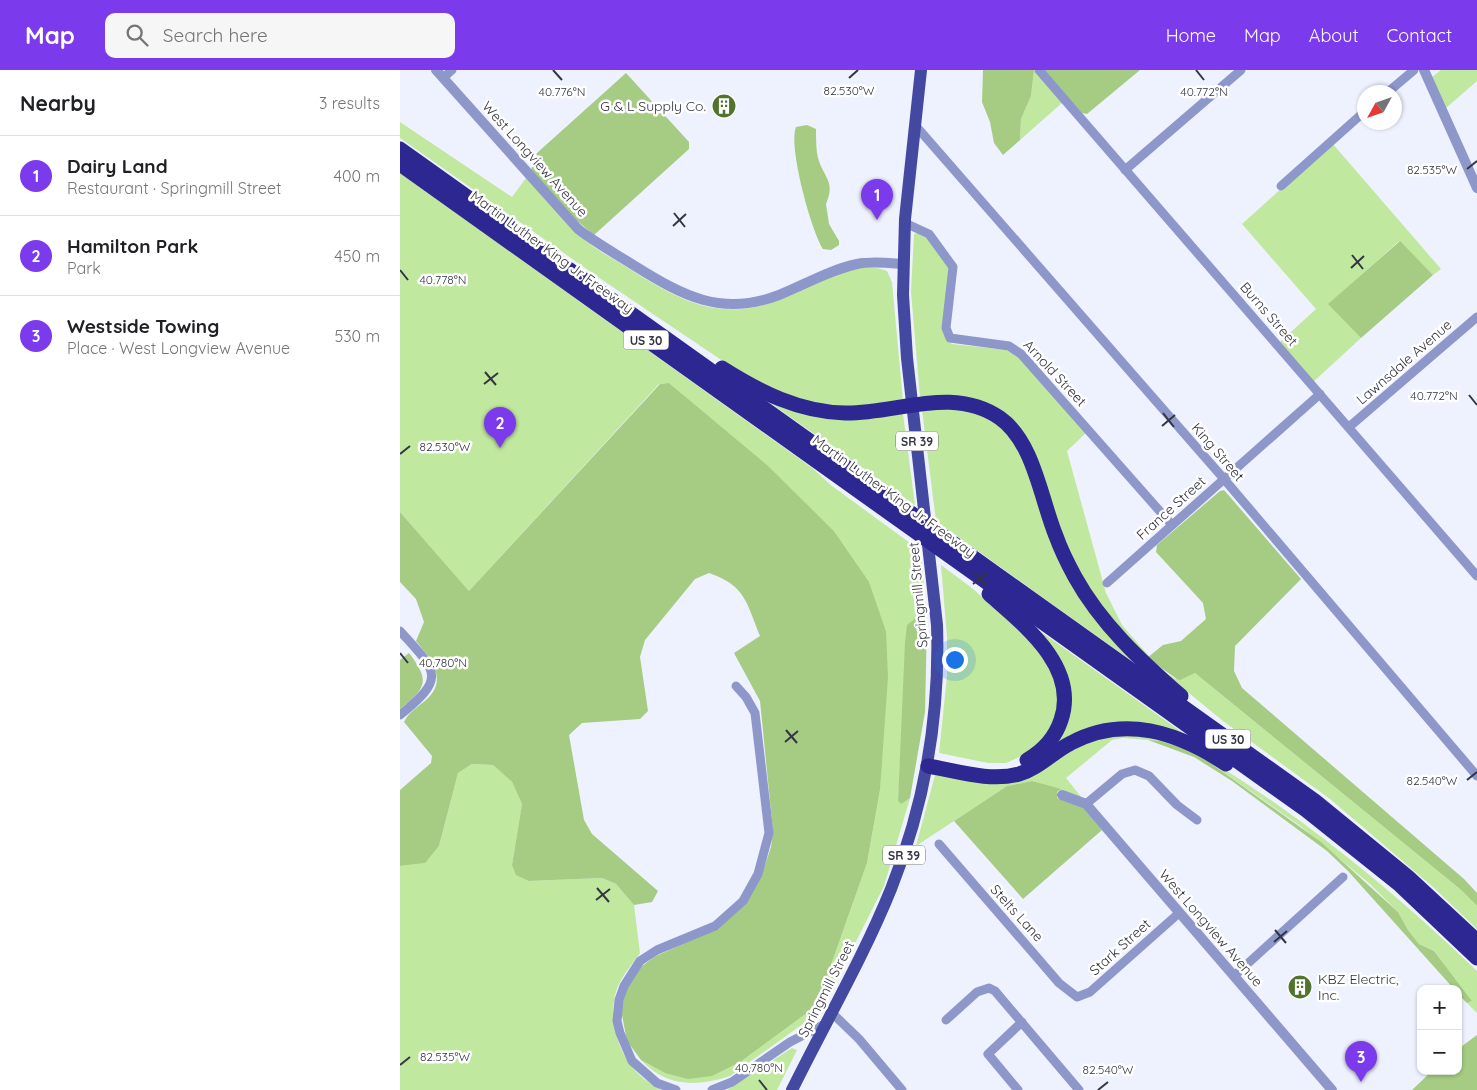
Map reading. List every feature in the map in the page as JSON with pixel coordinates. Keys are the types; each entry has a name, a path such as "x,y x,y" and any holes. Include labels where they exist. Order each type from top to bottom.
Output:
{"highway":[{"name":"Martin Luther King Jr. Freeway","path":"400,149 464,194 892,512 968,573 1323,822 1400,885 1477,958"},
{"name":"Martin Luther King Jr. Freeway","path":"400,164 819,462 892,512 966,553 1348,827 1408,877 1477,941"},
{"path":"464,194 534,238 722,368 772,397 816,410 846,413 949,402 972,405 1000,419 1012,430 1026,451 1056,537 1066,559 1086,596 1107,623 1142,661 1187,702 1326,802 1348,827"},
{"path":"929,762 983,766 1014,765 1033,757 1044,748 1057,730 1063,714 1064,686 1060,674 1046,652 1024,626 968,573"},
{"path":"929,762 986,776 1008,776 1030,770 1070,744 1098,732 1137,728 1164,733 1197,746 1242,775 1326,834 1424,914 1450,931"}],"main road":[{"name":"Springmill Street","path":"792,1090 891,890 911,832 929,762 937,687 937,625 905,338 902,264 920,70"}],"street":[{"path":"440,74 452,70"},
{"name":"Burns Street","path":"1039,70 1349,428 1474,565 1477,576"},
{"path":"1126,170 1241,70"},
{"path":"1396,85 1414,70"},
{"path":"1424,70 1477,188"},
{"name":"West Longview Avenue","path":"440,74 578,228 597,243 686,296 718,304 748,303 778,295 858,264 902,264"},
{"path":"1281,186 1357,118"},
{"name":"King Street","path":"915,125 1224,479 1477,776"},
{"name":"Arnold Street","path":"905,223 929,234 953,267 946,328 950,338 1009,346 1021,354 1172,525"},
{"name":"Lawnsdale Avenue","path":"1349,428 1477,317"},
{"name":"France Street","path":"1107,583 1320,394"},
{"path":"400,631 429,665 432,677 426,693 400,715"},
{"path":"676,1090 657,1083 632,1061 620,1032 618,1006 624,986 640,961 657,950 715,926 743,901 758,874 769,833 752,707 736,686"},
{"path":"1086,804 1122,774 1135,770 1149,776 1177,805 1197,820"},
{"name":"West Longview Avenue","path":"1062,795 1086,804 1332,1090"},
{"name":"Stelts Lane","path":"939,844 1059,983 1077,996"},
{"path":"1234,976 1343,877"},
{"name":"Stark Street","path":"1077,996 1090,992 1179,913"},
{"path":"946,1020 976,992 988,988 995,991 1080,1090"},
{"path":"712,1090 732,1082 828,1018 859,1039 902,1090"},
{"path":"1018,1090 988,1054 1022,1022"}],"green space":[{"path":"983,70 1034,70 1031,96 1021,119 1020,140 1003,155 994,143 990,122 982,102"},
{"path":"1034,70 1063,102 1020,140 1021,119 1031,96"},
{"path":"1044,70 1140,70 1087,114 1082,113"},
{"path":"1441,70 1477,70 1477,81 1446,108 1432,77"},
{"path":"626,73 689,142 689,149 594,235 575,219 531,170 537,153"},
{"path":"400,122 512,197 526,178 573,229 591,245 667,291 685,300 704,306 742,309 764,305 849,270 874,268 887,271 892,282 903,401 866,408 810,403 757,384 598,277 400,138"},
{"path":"807,125 816,129 817,153 829,183 829,196 826,204 829,224 839,241 839,245 831,250 823,249 818,239 807,207 798,169 794,137 796,127"},
{"path":"1332,143 1441,269 1433,275 1399,241 1329,304 1361,338 1312,383 1280,342 1316,309 1242,224"},
{"path":"400,173 811,467 832,486 921,551 927,621 917,617 902,726 898,801 901,803 910,798 884,886 821,1011 730,1076 706,1082 682,1082 671,1080 661,1075 641,1060 665,1073 808,1012 820,996 867,863 880,790 886,631 869,583 834,531 766,465 669,383 659,384 469,591 400,512"},
{"path":"923,233 949,263 946,338 952,344 1007,350 1020,357 1087,432 1067,451 1106,593 1122,625 1149,656 1147,658 1090,593 1010,420 920,397 911,292 914,234"},
{"path":"1400,241 1433,275 1361,338 1328,304"},
{"path":"669,383 767,465 834,531 869,582 886,631 888,677 880,790 867,863 820,996 808,1012 740,1062 712,1076 688,1079 665,1073 641,1060 627,1041 621,1010 627,986 642,966 656,956 706,934 761,877 771,847 773,831 760,701 734,653 760,636 743,597 731,584 709,573 695,579 645,640 640,657 648,711 640,719 582,723 569,735 584,820 592,834 658,891 652,902 634,905 616,884 602,878 529,881 516,875 512,865 522,804 512,782 493,765 472,764 458,773 439,846 425,863 400,866 400,790 431,763 432,756 404,722 434,691 437,676 427,654 416,641 424,622 416,599 400,582 400,512 469,591 660,384"},
{"path":"771,400 903,414 915,505 769,402"},
{"path":"967,409 1002,427 1020,449 1053,542 1139,666 936,521 922,410"},
{"path":"1224,490 1301,579 1235,646 1234,671 1242,688 1464,879 1477,893 1477,906 1460,889 1195,673 1180,680 1147,658 1163,645 1181,641 1206,619 1203,603 1156,552 1157,545 1220,491"},
{"path":"941,565 972,588 1038,648 1059,684 1056,723 1031,752 1006,763 988,763 939,753 947,676 947,637"},
{"path":"917,617 927,621 925,712 910,798 901,804 898,801 905,642 907,625"},
{"path":"1030,624 1183,733 1143,724 1050,751 1069,711"},
{"path":"409,653 420,670 422,683 416,695 400,709 400,660"},
{"path":"1161,670 1176,679 1195,673 1460,889 1477,906 1477,929 1433,887 1330,799 1223,721"},
{"path":"1144,733 1187,749 1211,761 1282,808 1383,886 1477,971 1477,1013 1467,1003 1472,1001 1462,988 1462,985 1460,985 1434,951 1419,944 1408,930 1398,912 1370,884 1299,825 1209,762 1160,741 1123,738 1112,740 1066,778 1082,798 1032,781 1007,786 916,846 935,775 1045,766 1099,736"},
{"path":"1148,740 1160,741 1185,749 1209,762 1321,842 1398,912 1408,930 1419,944 1434,951 1460,985 1450,985 1348,871 1327,851 1232,781 1194,757"},
{"path":"472,764 493,765 512,782 522,804 512,865 529,881 602,878 616,884 634,905 640,953 622,978 616,991 613,1012 614,1023 619,1044 629,1063 643,1078 661,1090 400,1090 400,866 424,863 439,846 458,773"},
{"path":"1032,781 1061,789 1057,792 1057,798 1083,808 1102,830 1023,899 954,821 1007,786"},
{"path":"1462,988 1472,1001 1467,1003 1462,998"},
{"path":"1477,1035 1477,1090 1412,1090 1428,1075 1462,1075 1462,1046"},
{"path":"792,1048 797,1050 777,1090 727,1090"}],"place":[{"name":"G & L Supply Co.","path":"724,106"},
{"name":"Dairy Land","path":"877,220"},
{"name":"Hamilton Park","path":"500,448"},
{"name":"KBZ Electric, Inc.","path":"1300,987"},
{"name":"Westside Towing","path":"1361,1082"}]}
